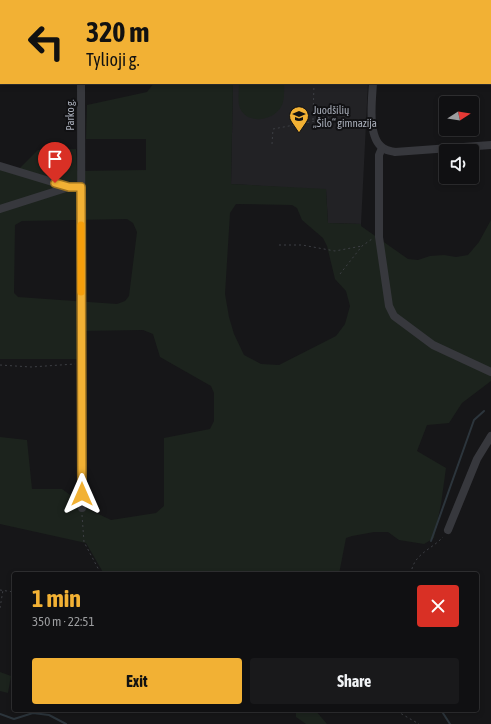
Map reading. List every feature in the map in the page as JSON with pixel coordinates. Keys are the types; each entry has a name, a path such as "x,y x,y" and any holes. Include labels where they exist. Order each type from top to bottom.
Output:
{"street":[{"name":"Parko g.","path":"81,84 82,508"},
{"path":"373,84 372,127 377,142 382,148 388,151 400,152 491,145"},
{"path":"382,148 379,155 379,237 389,306 394,316 433,345 491,372"},
{"path":"0,166 69,187 81,187"},
{"path":"0,209 69,187"},
{"path":"448,530 474,466 491,436"}],"path":[{"path":"313,121 314,84"},
{"path":"272,144 273,129 326,119 339,111"},
{"path":"340,274 362,246 371,239 379,237"},
{"path":"279,245 302,245 335,251 362,246"},
{"path":"0,365 31,367 82,364"},
{"path":"82,508 84,542 100,572"},
{"path":"411,572 412,565 416,560 437,543 448,530"},
{"path":"0,590 12,592"},
{"path":"0,608 3,590"},
{"path":"399,712 419,724"}],"shaded area":[{"path":"153,84 233,84 231,184 326,189 328,223 361,224 361,226 408,259 418,260 430,256 444,255 456,257 468,255 479,242 491,220 491,381 462,403 449,423 427,425 417,451 446,468 434,538 424,544 399,540 388,532 374,532 346,538 339,572 103,572 86,543 0,524 0,437 27,440 32,489 62,489 92,511 111,520 156,513 164,506 164,438 210,429 214,421 214,393 211,386 160,357 153,334 143,330 78,331 77,359 0,359 0,169 15,173 38,150 76,149 77,171 146,170 146,139 86,139 87,105 147,92","holes":["236,204 292,205 297,208 302,220 323,238 327,246 335,279 346,291 350,306 345,324 336,336 279,365 261,364 244,355 234,334 229,317 225,294 230,213","127,219 133,223 137,232 129,296 125,301 117,304 18,297 14,293 15,225 22,221"]},
{"name":"Juodšilių „Šilo“ gimnazija","path":"233,84 368,84 361,224 328,223 326,190 231,184"},
{"path":"239,84 284,84 284,98 281,107 277,112 265,118 258,119 246,116 239,105"},
{"path":"0,672 11,676 8,693 0,691"},
{"path":"296,712 317,712 327,724 306,724 296,717"}],"waterway":[{"path":"431,541 474,420 484,411"},
{"path":"442,712 450,724"},
{"path":"0,714 14,719 33,713 49,715 66,724"}],"slow traffic":[{"path":"81,225 81,292"}],"place":[{"name":"Juodšilių „Šilo“ gimnazija","path":"299,133"}],"route":[{"path":"55,183 69,187 81,187 82,494"}]}
